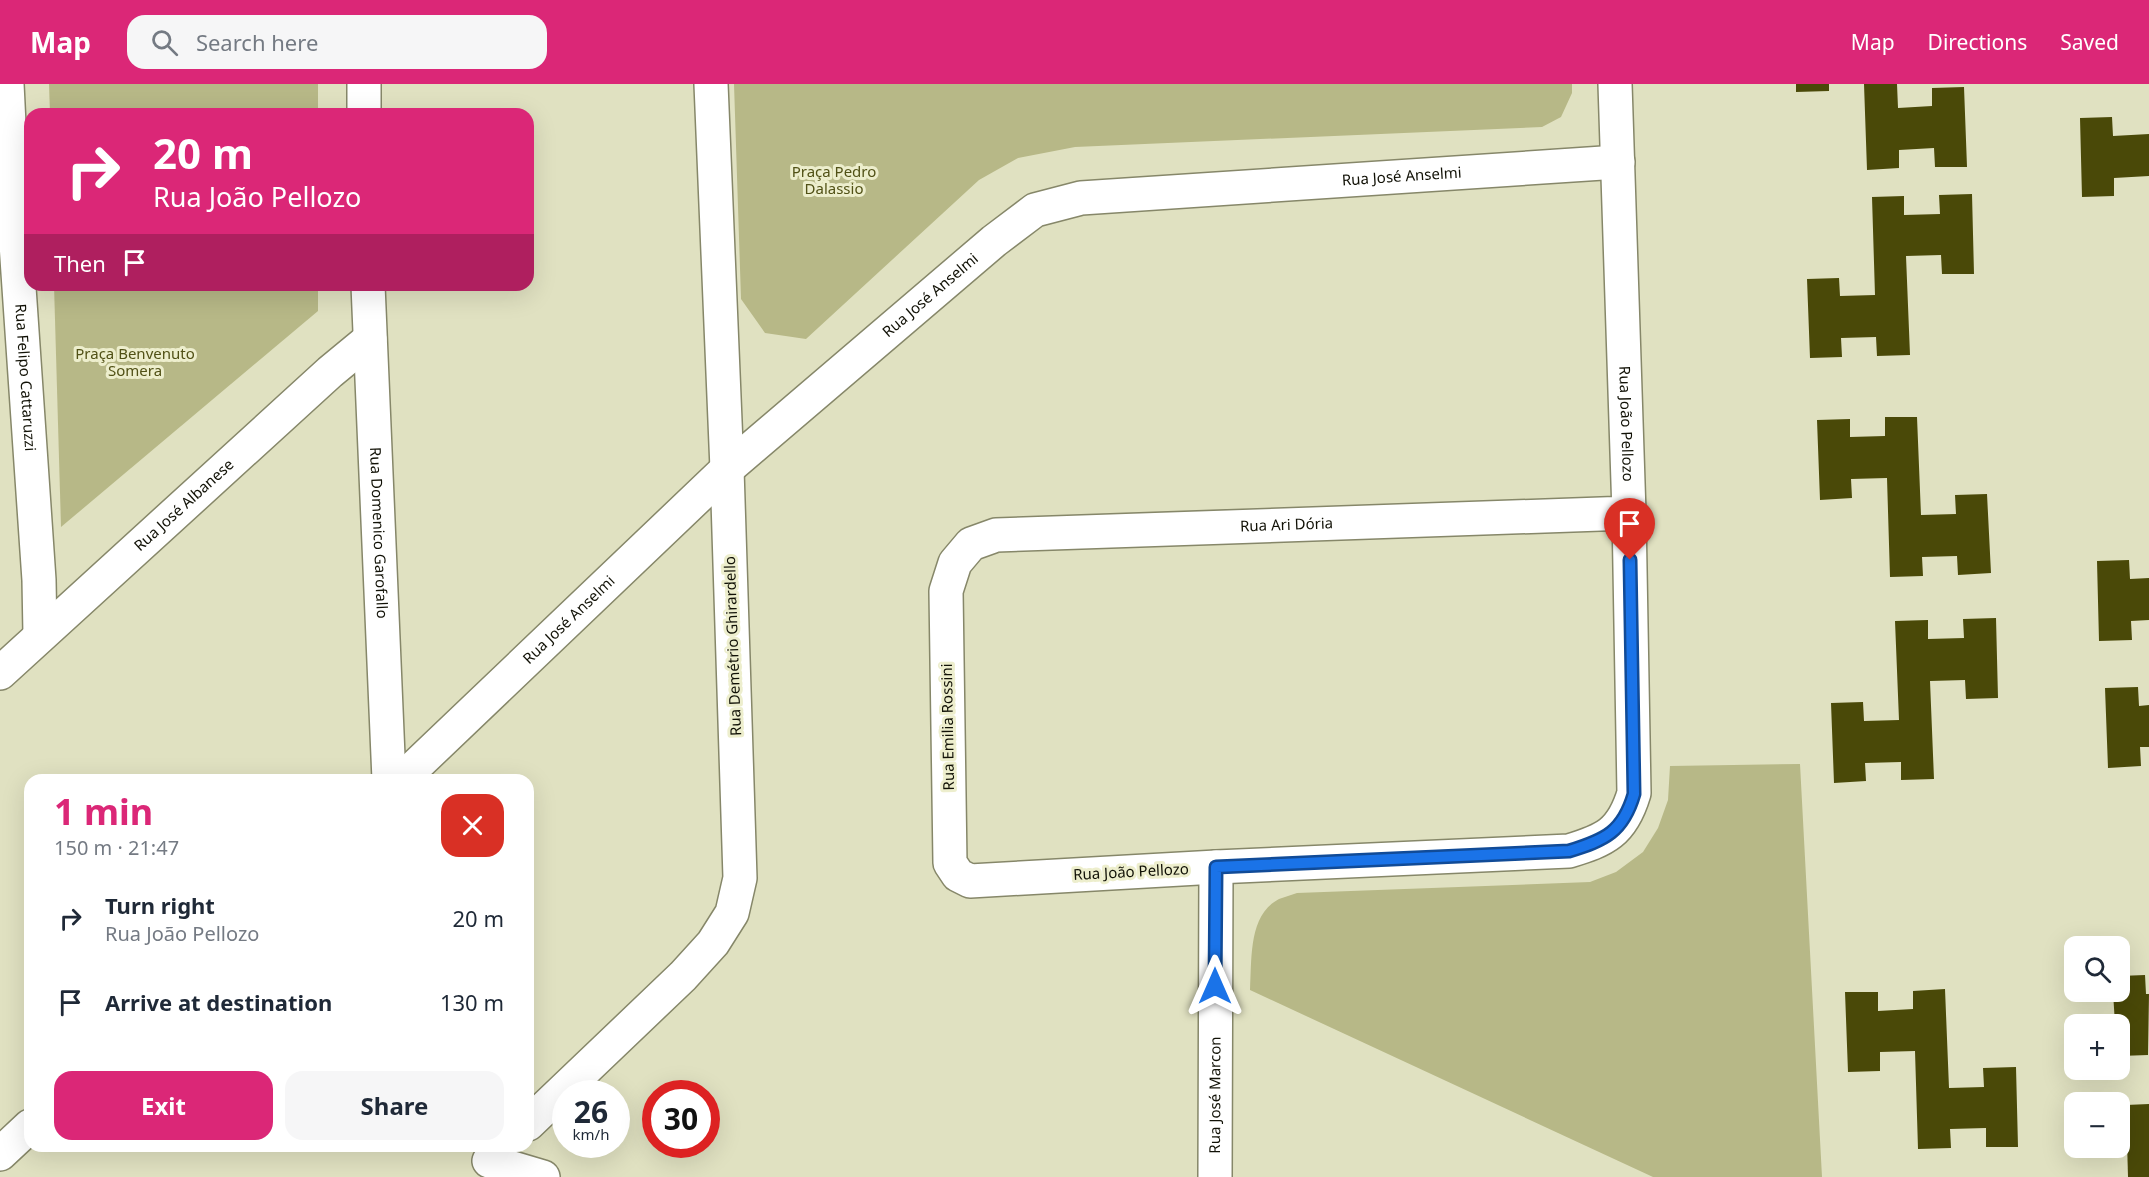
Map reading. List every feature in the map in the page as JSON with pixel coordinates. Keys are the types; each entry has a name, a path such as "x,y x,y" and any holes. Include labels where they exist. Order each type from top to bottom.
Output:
{"street":[{"name":"Rua Felipo Cattaruzzi","path":"7,84 6,190 39,580 40,634"},
{"path":"364,84 364,108"},
{"name":"Rua Demétrio Ghirardello","path":"534,1118 683,976 713,943 732,913 740,878 727,469 711,84"},
{"name":"Rua João Pellozo","path":"970,881 1569,851 1593,843 1612,832 1628,812 1634,794 1629,513 1615,84"},
{"name":"Rua José Anselmi","path":"407,774 727,469 994,241 1035,210 1081,198 1618,162"},
{"name":"Rua Domenico Garofallo","path":"368,291 389,774"},
{"name":"Rua José Albanese","path":"0,673 40,634 369,339"},
{"name":"Rua Ari Dória","path":"955,563 971,544 996,535 1629,513"},
{"name":"Rua Emilia Rossini","path":"955,563 946,591 950,863 958,875 970,881"},
{"name":"Rua José Marcon","path":"1215,1177 1216,867"},
{"path":"0,1154 24,1132"},
{"path":"489,1161 543,1177"}],"green space":[{"path":"49,84 318,84 318,108 50,108"},
{"name":"Praça Pedro Dalassio","path":"734,84 1572,84 1572,93 1561,117 1542,127 1075,147 1018,158 979,180 806,339 765,333 741,299"},
{"name":"Praça Benvenuto Somera","path":"54,291 318,291 318,311 61,527"},
{"path":"1800,764 1822,1177 1653,1177 1250,990 1252,952 1257,927 1269,906 1279,899 1297,893 1590,882 1616,872 1643,852 1658,828 1668,800 1670,766"}],"building":[{"path":"1796,84 1829,84 1829,91 1796,92"},
{"path":"1864,84 1897,84 1898,108 1932,106 1932,88 1964,87 1967,167 1935,167 1934,148 1899,150 1899,168 1867,170"},
{"path":"2112,117 2113,136 2149,134 2149,176 2114,178 2114,196 2082,197 2080,118"},
{"path":"1972,194 1974,274 1942,274 1941,255 1906,256 1910,355 1877,356 1876,337 1841,338 1842,357 1810,358 1807,279 1839,278 1840,296 1875,295 1872,197 1904,196 1904,215 1940,214 1939,195"},
{"path":"1885,417 1917,417 1921,515 1956,514 1955,495 1987,494 1991,573 1958,575 1957,556 1922,557 1923,576 1890,577 1887,478 1851,479 1852,498 1820,500 1817,420 1850,419 1850,437 1885,436"},
{"path":"2129,560 2130,579 2149,578 2149,620 2131,621 2132,640 2099,641 2097,561"},
{"path":"1996,618 1998,698 1966,699 1965,680 1930,681 1934,779 1901,780 1901,762 1865,763 1866,781 1834,783 1831,703 1863,702 1864,721 1899,720 1895,621 1928,620 1928,639 1964,638 1963,619"},
{"path":"2138,687 2139,706 2149,705 2149,747 2140,747 2141,766 2108,768 2105,688"},
{"path":"2145,975 2146,994 2149,994 2148,1055 2130,1056 2130,1014 2114,1014 2114,1002 2130,1002 2130,976"},
{"path":"1945,989 1949,1088 1984,1087 1983,1068 2016,1067 2018,1147 1986,1147 1986,1128 1950,1129 1951,1148 1918,1149 1915,1051 1880,1052 1880,1071 1848,1072 1845,992 1878,992 1878,1011 1913,1009 1913,991"},
{"path":"2149,1104 2149,1177 2128,1177 2130,1105"}],"route":[{"path":"1215,986 1216,867 1569,851 1593,843 1612,832 1628,812 1634,794 1630,560"}]}
